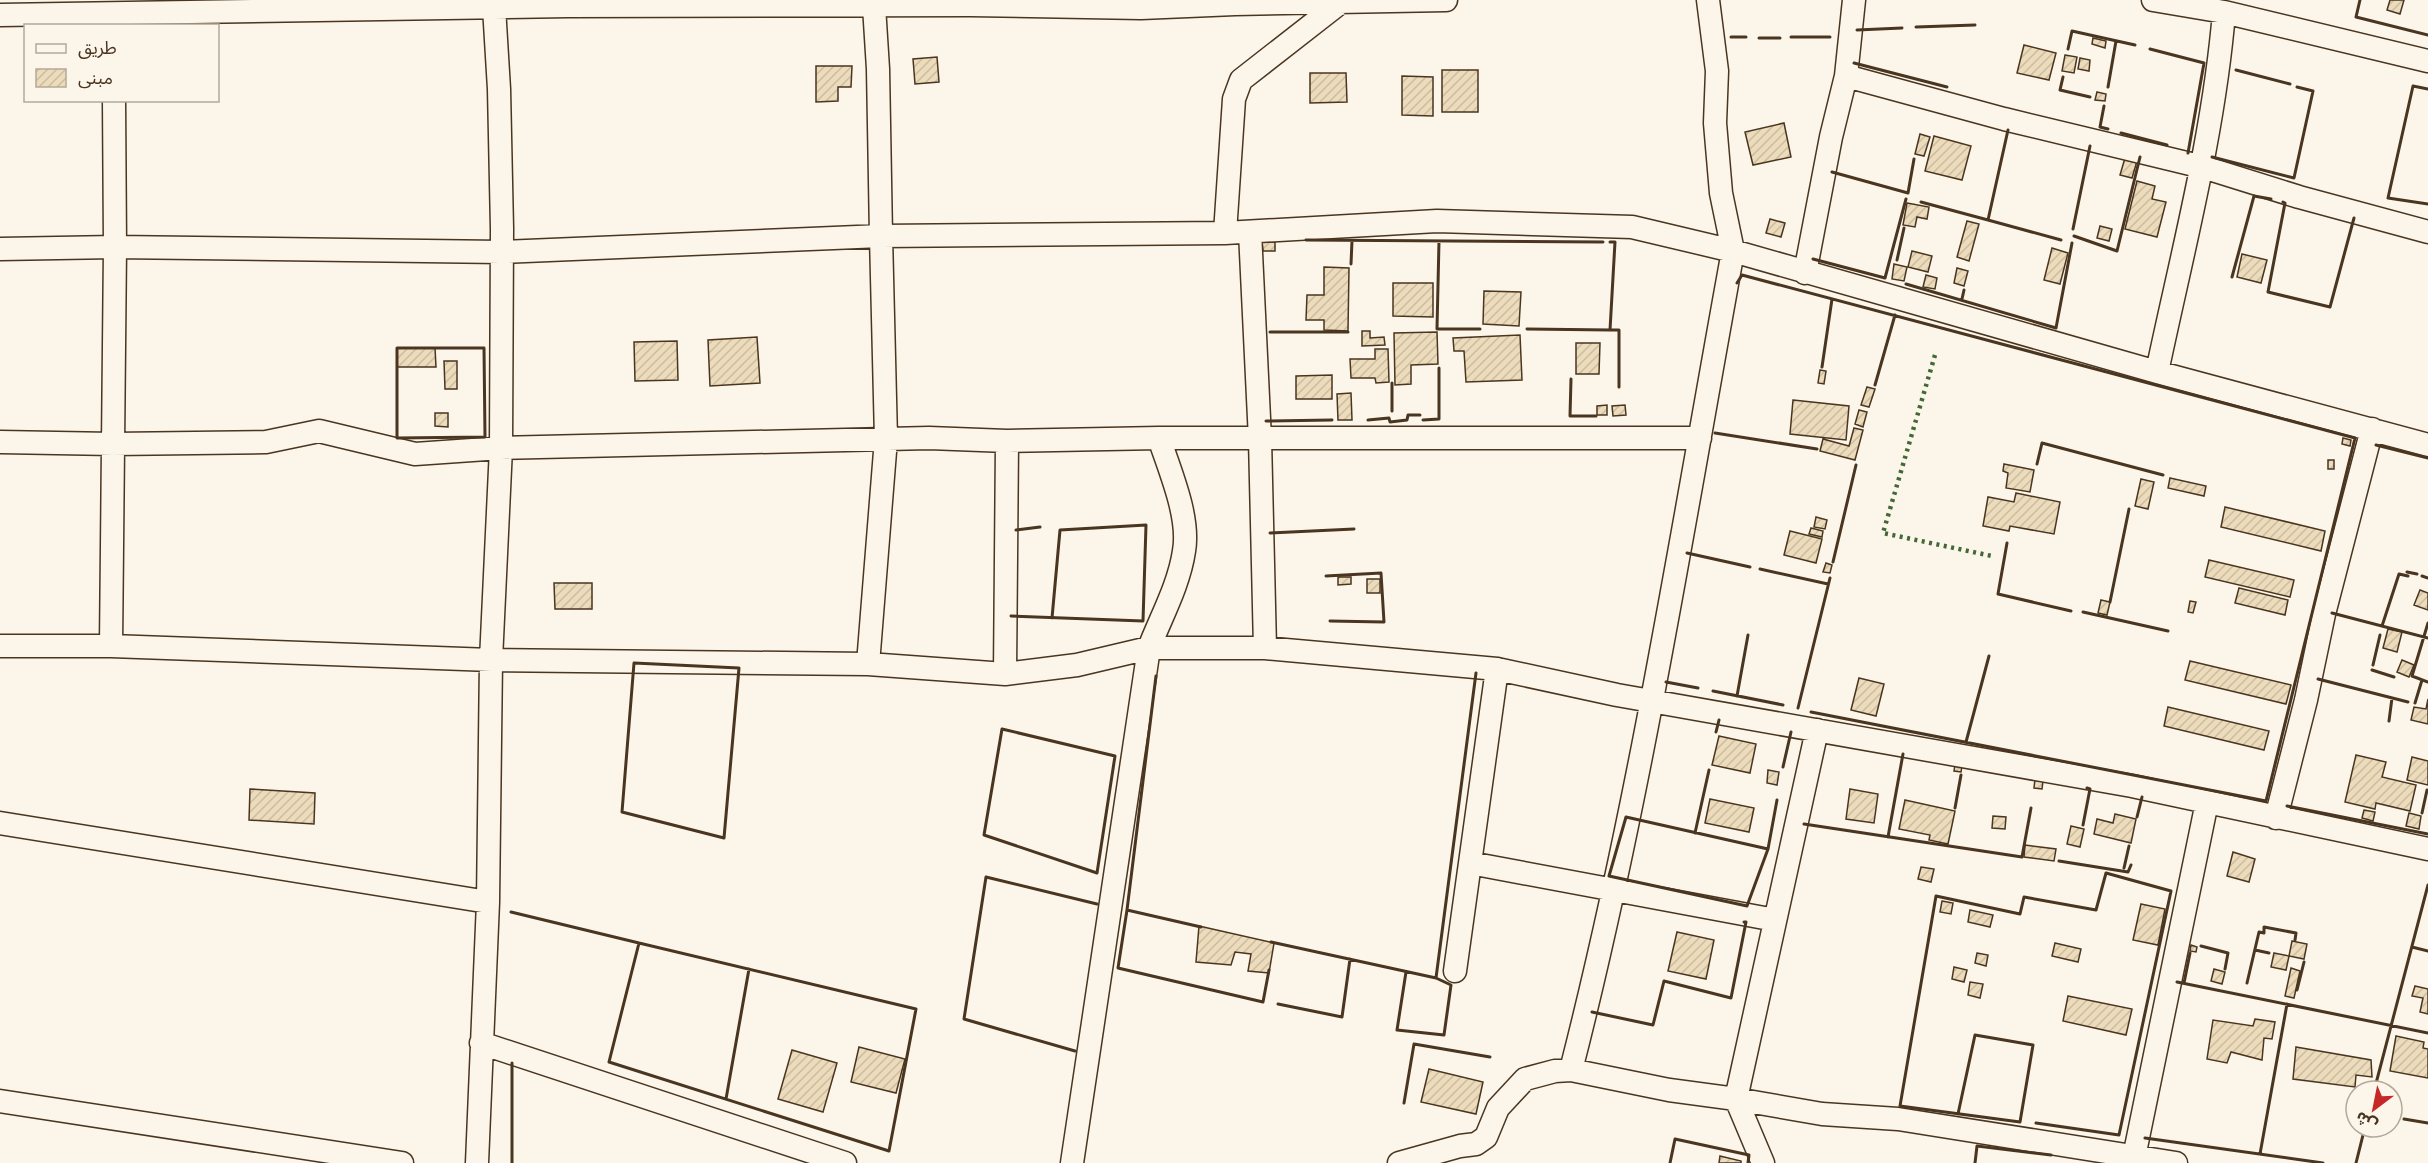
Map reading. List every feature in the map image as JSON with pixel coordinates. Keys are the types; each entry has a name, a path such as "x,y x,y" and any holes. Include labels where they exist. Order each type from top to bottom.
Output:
{"street":[{"path":"0,15 113,19 454,4 494,8 874,6 1141,8 1233,2 1446,0"},
{"path":"1571,1070 1594,979 1652,699 1733,251 1721,193 1715,123 1717,71 1708,0"},
{"path":"1805,273 1831,137 1846,76 1854,0"},
{"path":"2153,0 2224,12 2428,61"},
{"path":"1225,233 1234,99 1241,80 1341,2"},
{"path":"868,664 886,439 878,69 874,6"},
{"path":"477,1163 488,902 491,660 501,448 502,230 494,8"},
{"path":"2157,372 2203,166 2220,60 2224,12"},
{"path":"1846,76 2004,119 2203,166 2299,197 2428,232"},
{"path":"111,646 114,102"},
{"path":"0,249 115,247 501,252 882,236 1225,233 1437,221 1632,227 1733,251 2157,372 2428,445"},
{"path":"1250,232 1260,439 1265,648"},
{"path":"2276,818 2306,700 2324,614 2372,429"},
{"path":"0,442 113,444 266,442 319,431 415,454 501,448 886,439 1007,441 1159,438 1700,438"},
{"path":"1072,1163 1149,648 1179,572 1185,549 1184,524 1159,438"},
{"path":"1005,674 1007,441"},
{"path":"0,646 111,646 491,660 868,664 1005,674 1077,664 1149,648 1265,648 1497,669 1617,695 1652,699 2132,786 2428,849"},
{"path":"1455,971 1497,669"},
{"path":"1763,1163 1736,1099 1817,730"},
{"path":"2134,1157 2207,802"},
{"path":"0,824 488,902"},
{"path":"1470,863 1775,920"},
{"path":"481,1043 845,1163"},
{"path":"1400,1163 1460,1146 1476,1144 1486,1137 1497,1108 1525,1079 1555,1071 1571,1070 1669,1090 1822,1114 1898,1119 2176,1163"},
{"path":"0,1101 402,1163"}],"building":[{"path":"2390,0 2404,0 2400,14 2387,10"},
{"path":"2093,38 2106,41 2105,48 2092,44"},
{"path":"2024,45 2056,53 2049,80 2017,73"},
{"path":"2065,55 2077,57 2074,73 2062,71"},
{"path":"937,57 939,82 915,84 913,59"},
{"path":"2080,58 2090,60 2089,71 2078,69"},
{"path":"816,66 852,66 851,87 838,87 838,101 816,102"},
{"path":"1442,70 1478,70 1478,112 1442,112"},
{"path":"1310,73 1346,73 1347,102 1310,103"},
{"path":"1402,76 1433,77 1433,116 1402,115"},
{"path":"2097,92 2106,94 2105,101 2095,100"},
{"path":"1784,123 1791,157 1753,165 1745,132"},
{"path":"1920,134 1930,137 1924,156 1915,154"},
{"path":"1934,136 1971,146 1962,180 1925,171"},
{"path":"2125,158 2137,161 2132,178 2120,175"},
{"path":"2137,181 2155,186 2152,199 2166,202 2157,237 2125,229"},
{"path":"1907,203 1929,207 1927,219 1917,217 1915,227 1903,225"},
{"path":"1770,219 1785,223 1781,237 1766,233"},
{"path":"1967,221 1979,224 1969,261 1957,257"},
{"path":"2100,226 2112,229 2109,241 2097,238"},
{"path":"1262,242 1275,242 1275,251 1263,251"},
{"path":"2052,248 2068,253 2060,284 2044,280"},
{"path":"1912,251 1932,256 1928,272 1908,267"},
{"path":"2242,254 2267,260 2261,283 2237,277"},
{"path":"1894,264 1907,267 1904,281 1892,279"},
{"path":"1324,267 1349,268 1348,331 1324,330 1324,320 1306,320 1307,295 1324,295"},
{"path":"1957,268 1968,271 1964,286 1954,283"},
{"path":"1926,275 1937,278 1935,289 1923,287"},
{"path":"1393,283 1433,283 1433,317 1393,316"},
{"path":"1484,291 1521,292 1519,326 1483,324"},
{"path":"1362,331 1370,331 1370,338 1384,337 1385,345 1362,346"},
{"path":"1437,332 1438,364 1411,365 1411,384 1395,385 1394,333"},
{"path":"1520,335 1522,380 1466,382 1464,351 1454,351 1453,338"},
{"path":"757,337 760,383 710,386 708,340"},
{"path":"677,341 678,380 635,381 634,342"},
{"path":"1576,343 1600,343 1599,374 1576,374"},
{"path":"397,348 435,348 436,367 397,367"},
{"path":"1375,349 1388,349 1389,382 1376,383 1375,378 1351,378 1350,359 1375,359"},
{"path":"444,361 457,361 457,389 445,389"},
{"path":"1820,370 1826,371 1824,384 1818,383"},
{"path":"1332,375 1332,399 1296,399 1296,376"},
{"path":"1867,387 1875,389 1869,407 1861,405"},
{"path":"1351,393 1352,420 1338,420 1337,394"},
{"path":"1793,400 1849,406 1846,440 1790,434"},
{"path":"1607,405 1607,415 1597,415 1597,406"},
{"path":"1625,405 1626,415 1613,416 1612,406"},
{"path":"1859,410 1867,412 1863,427 1855,424"},
{"path":"435,413 448,413 448,427 435,426"},
{"path":"1854,428 1863,430 1855,460 1820,451 1823,439 1849,446"},
{"path":"2343,438 2351,440 2350,446 2342,444"},
{"path":"2328,460 2334,460 2334,469 2328,469"},
{"path":"2004,464 2034,470 2030,492 2006,488 2008,473 2003,471"},
{"path":"2170,478 2206,486 2204,496 2168,488"},
{"path":"2141,479 2154,482 2148,509 2135,506"},
{"path":"2016,493 2060,502 2054,534 2010,526 2009,531 1983,526 1988,497 2014,502"},
{"path":"2225,507 2325,531 2321,551 2221,527"},
{"path":"1816,517 1827,520 1825,529 1814,527"},
{"path":"1811,528 1823,531 1822,537 1809,534"},
{"path":"1790,531 1822,539 1816,563 1784,555"},
{"path":"2209,560 2294,580 2290,597 2205,577"},
{"path":"1826,563 1832,565 1830,573 1823,572"},
{"path":"1338,577 1351,577 1351,584 1338,585"},
{"path":"1367,579 1380,579 1380,593 1367,593"},
{"path":"554,583 592,583 592,609 555,609"},
{"path":"2239,588 2288,600 2285,615 2235,603"},
{"path":"2420,590 2428,593 2428,610 2414,605"},
{"path":"2101,600 2110,602 2107,615 2098,613"},
{"path":"2190,601 2196,602 2193,613 2188,612"},
{"path":"2388,629 2402,632 2397,652 2383,648"},
{"path":"2402,660 2414,665 2409,677 2397,672"},
{"path":"2190,661 2291,685 2286,704 2185,680"},
{"path":"1859,678 1884,684 1876,716 1851,710"},
{"path":"2428,699 2428,724 2411,720 2414,707 2426,709"},
{"path":"2168,707 2269,731 2264,750 2164,726"},
{"path":"1719,736 1756,744 1750,773 1712,765"},
{"path":"2356,755 2386,762 2382,777 2416,785 2410,811 2376,803 2375,809 2345,802"},
{"path":"2412,757 2428,761 2428,785 2407,780"},
{"path":"1955,765 1962,766 1961,772 1954,771"},
{"path":"1768,770 1779,772 1777,785 1767,783"},
{"path":"2035,779 2043,781 2042,789 2034,788"},
{"path":"250,789 315,793 314,824 249,820"},
{"path":"1850,789 1878,794 1874,823 1846,819"},
{"path":"1710,799 1754,808 1749,832 1705,823"},
{"path":"1905,800 1955,811 1948,844 1929,840 1930,835 1899,829"},
{"path":"2364,810 2375,812 2373,821 2362,818"},
{"path":"2409,813 2421,816 2419,829 2406,826"},
{"path":"2115,814 2136,819 2131,843 2094,834 2097,819 2113,823"},
{"path":"1993,816 2006,817 2005,829 1992,828"},
{"path":"2071,826 2084,829 2080,847 2067,844"},
{"path":"2025,845 2056,849 2054,861 2024,857"},
{"path":"2233,852 2255,859 2249,882 2227,876"},
{"path":"1921,867 1934,869 1931,882 1918,879"},
{"path":"1942,901 1953,903 1951,914 1940,912"},
{"path":"2141,904 2165,909 2158,945 2133,940"},
{"path":"1970,910 1993,915 1990,927 1968,922"},
{"path":"1199,926 1274,943 1269,973 1248,971 1251,954 1235,952 1231,965 1196,962"},
{"path":"1677,932 1714,940 1706,979 1668,971"},
{"path":"2292,941 2307,944 2304,959 2289,956"},
{"path":"2055,943 2081,949 2078,962 2052,956"},
{"path":"2191,945 2197,947 2196,952 2190,951"},
{"path":"1977,953 1988,955 1986,966 1975,963"},
{"path":"2274,953 2289,956 2286,970 2271,967"},
{"path":"1954,967 1967,970 1964,982 1952,979"},
{"path":"2291,968 2300,971 2294,998 2285,996"},
{"path":"2214,969 2225,972 2222,984 2211,981"},
{"path":"1970,982 1983,984 1980,998 1968,995"},
{"path":"2415,986 2428,989 2428,1014 2420,1012 2423,998 2412,996"},
{"path":"2068,996 2132,1009 2126,1035 2063,1021"},
{"path":"2255,1019 2275,1022 2272,1039 2264,1038 2262,1060 2231,1052 2227,1063 2207,1059 2213,1020 2253,1026"},
{"path":"2396,1036 2424,1042 2423,1048 2428,1049 2428,1078 2390,1071"},
{"path":"859,1047 905,1059 896,1093 851,1082"},
{"path":"2296,1047 2371,1060 2372,1077 2356,1075 2356,1079 2344,1079 2344,1086 2293,1079"},
{"path":"792,1050 837,1063 823,1112 778,1099"},
{"path":"1429,1069 1483,1082 1476,1114 1421,1102"},
{"path":"1720,1156 1741,1161 1741,1163 1719,1163"}],"hedge":[{"path":"1935,355 1883,533 1992,556"}],"wall":[{"path":"2360,0 2356,17 2428,35"},
{"path":"1916,27 1975,25"},
{"path":"1857,30 1902,28"},
{"path":"2068,49 2072,31 2135,45"},
{"path":"1731,37 1746,37"},
{"path":"1791,37 1830,37"},
{"path":"1759,38 1780,38"},
{"path":"2108,87 2116,41"},
{"path":"2150,49 2204,63 2188,153"},
{"path":"1854,63 1947,87"},
{"path":"2236,70 2290,84"},
{"path":"2063,77 2060,90 2090,97"},
{"path":"2428,89 2413,86 2388,198 2428,204"},
{"path":"2212,157 2294,178 2313,91 2297,87"},
{"path":"2104,106 2100,127 2108,129"},
{"path":"2008,130 1988,220 2061,240"},
{"path":"2121,133 2167,145"},
{"path":"2073,229 2090,146"},
{"path":"2074,236 2117,251 2140,157"},
{"path":"1832,172 1908,193 1914,159"},
{"path":"2232,277 2254,196 2271,199"},
{"path":"1813,259 1885,278 1906,199"},
{"path":"1921,202 1988,220"},
{"path":"2283,202 2285,203 2268,292 2330,307 2354,218"},
{"path":"1897,260 1904,228"},
{"path":"1306,240 1603,242"},
{"path":"1351,264 1352,241"},
{"path":"1439,241 1437,329 1480,329"},
{"path":"1527,329 1610,330 1615,242 1610,242"},
{"path":"1906,284 2056,328 2072,243"},
{"path":"1737,283 1742,275 2355,438 2266,801 1811,712"},
{"path":"1962,299 1964,290"},
{"path":"1822,367 1832,299"},
{"path":"1875,385 1895,315"},
{"path":"1610,330 1619,330 1619,387"},
{"path":"1270,332 1348,332"},
{"path":"397,348 484,348 485,437 397,438 397,348"},
{"path":"1423,420 1439,419 1439,368"},
{"path":"1571,379 1570,416 1596,416"},
{"path":"1392,383 1392,411"},
{"path":"1368,420 1389,418 1390,422 1407,420 1408,415 1420,415"},
{"path":"1266,421 1332,420"},
{"path":"1715,433 1817,449"},
{"path":"2037,464 2042,443 2163,475"},
{"path":"2376,445 2428,458"},
{"path":"1833,562 1856,465"},
{"path":"2110,602 2129,509"},
{"path":"1011,616 1143,621 1146,525 1060,530 1052,618"},
{"path":"1016,530 1040,527"},
{"path":"1270,533 1354,529"},
{"path":"2007,543 1998,594 2071,611"},
{"path":"1687,553 1750,567"},
{"path":"1760,569 1828,584"},
{"path":"2407,572 2417,574"},
{"path":"1326,576 1381,573 1384,622 1330,621"},
{"path":"2382,626 2399,574 2408,576"},
{"path":"2422,576 2428,578"},
{"path":"1798,708 1830,578"},
{"path":"2083,612 2168,631"},
{"path":"2332,613 2428,638"},
{"path":"2428,623 2412,676 2428,682"},
{"path":"1737,696 1748,635"},
{"path":"2373,665 2380,635"},
{"path":"1966,742 1989,656"},
{"path":"634,663 739,668 724,838 622,812 634,663"},
{"path":"2372,670 2394,677"},
{"path":"1271,942 1436,978 1476,673"},
{"path":"1156,676 1127,910 1201,927"},
{"path":"2318,679 2408,702"},
{"path":"2415,703 2422,680"},
{"path":"1666,682 1698,688"},
{"path":"1713,691 1783,705"},
{"path":"2389,721 2392,698"},
{"path":"1716,732 1719,720"},
{"path":"1002,729 1115,756 1097,873 984,835 1002,729"},
{"path":"1783,767 1791,732"},
{"path":"1888,837 1903,754"},
{"path":"1695,833 1709,770"},
{"path":"1955,808 1961,775"},
{"path":"2083,825 2090,789 2087,788"},
{"path":"2422,813 2427,790"},
{"path":"2137,817 2142,797"},
{"path":"1768,849 1777,800"},
{"path":"2287,806 2428,834"},
{"path":"1804,824 2022,857 2031,808"},
{"path":"1626,817 1768,849 1747,906 1609,876 1626,817"},
{"path":"2124,868 2129,846"},
{"path":"2059,861 2128,872 2131,865"},
{"path":"1958,1114 1975,1035 2033,1045 2020,1122 1900,1106 1936,896 2020,914 2024,897 2096,910 2106,873 2171,891 2119,1135 2036,1123"},
{"path":"1075,1051 964,1019 986,877 1097,904"},
{"path":"2377,1079 2428,885"},
{"path":"1127,910 1118,968 1263,1002 1269,970"},
{"path":"511,912 639,943 609,1062 889,1151 916,1009 639,943"},
{"path":"1592,1012 1653,1025 1664,981 1731,998 1746,922 1744,922"},
{"path":"2247,983 2259,932 2264,933 2264,927 2296,933 2295,940"},
{"path":"2201,946 2228,953 2225,969"},
{"path":"2412,947 2428,951"},
{"path":"2255,950 2269,953"},
{"path":"2184,983 2190,953"},
{"path":"1278,1004 1342,1017 1350,959"},
{"path":"2297,990 2304,962"},
{"path":"726,1099 749,969"},
{"path":"1406,972 1397,1030 1444,1035 1451,985 1436,978"},
{"path":"2177,982 2428,1033"},
{"path":"2260,1154 2287,1004"},
{"path":"1404,1103 1414,1044 1490,1057"},
{"path":"512,1063 512,1163"},
{"path":"2404,1119 2428,1123"},
{"path":"2145,1138 2323,1163"},
{"path":"1670,1163 1675,1139 1749,1155 1748,1163"},
{"path":"2356,1163 2362,1139"},
{"path":"1975,1163 1977,1146 2051,1155"}]}
